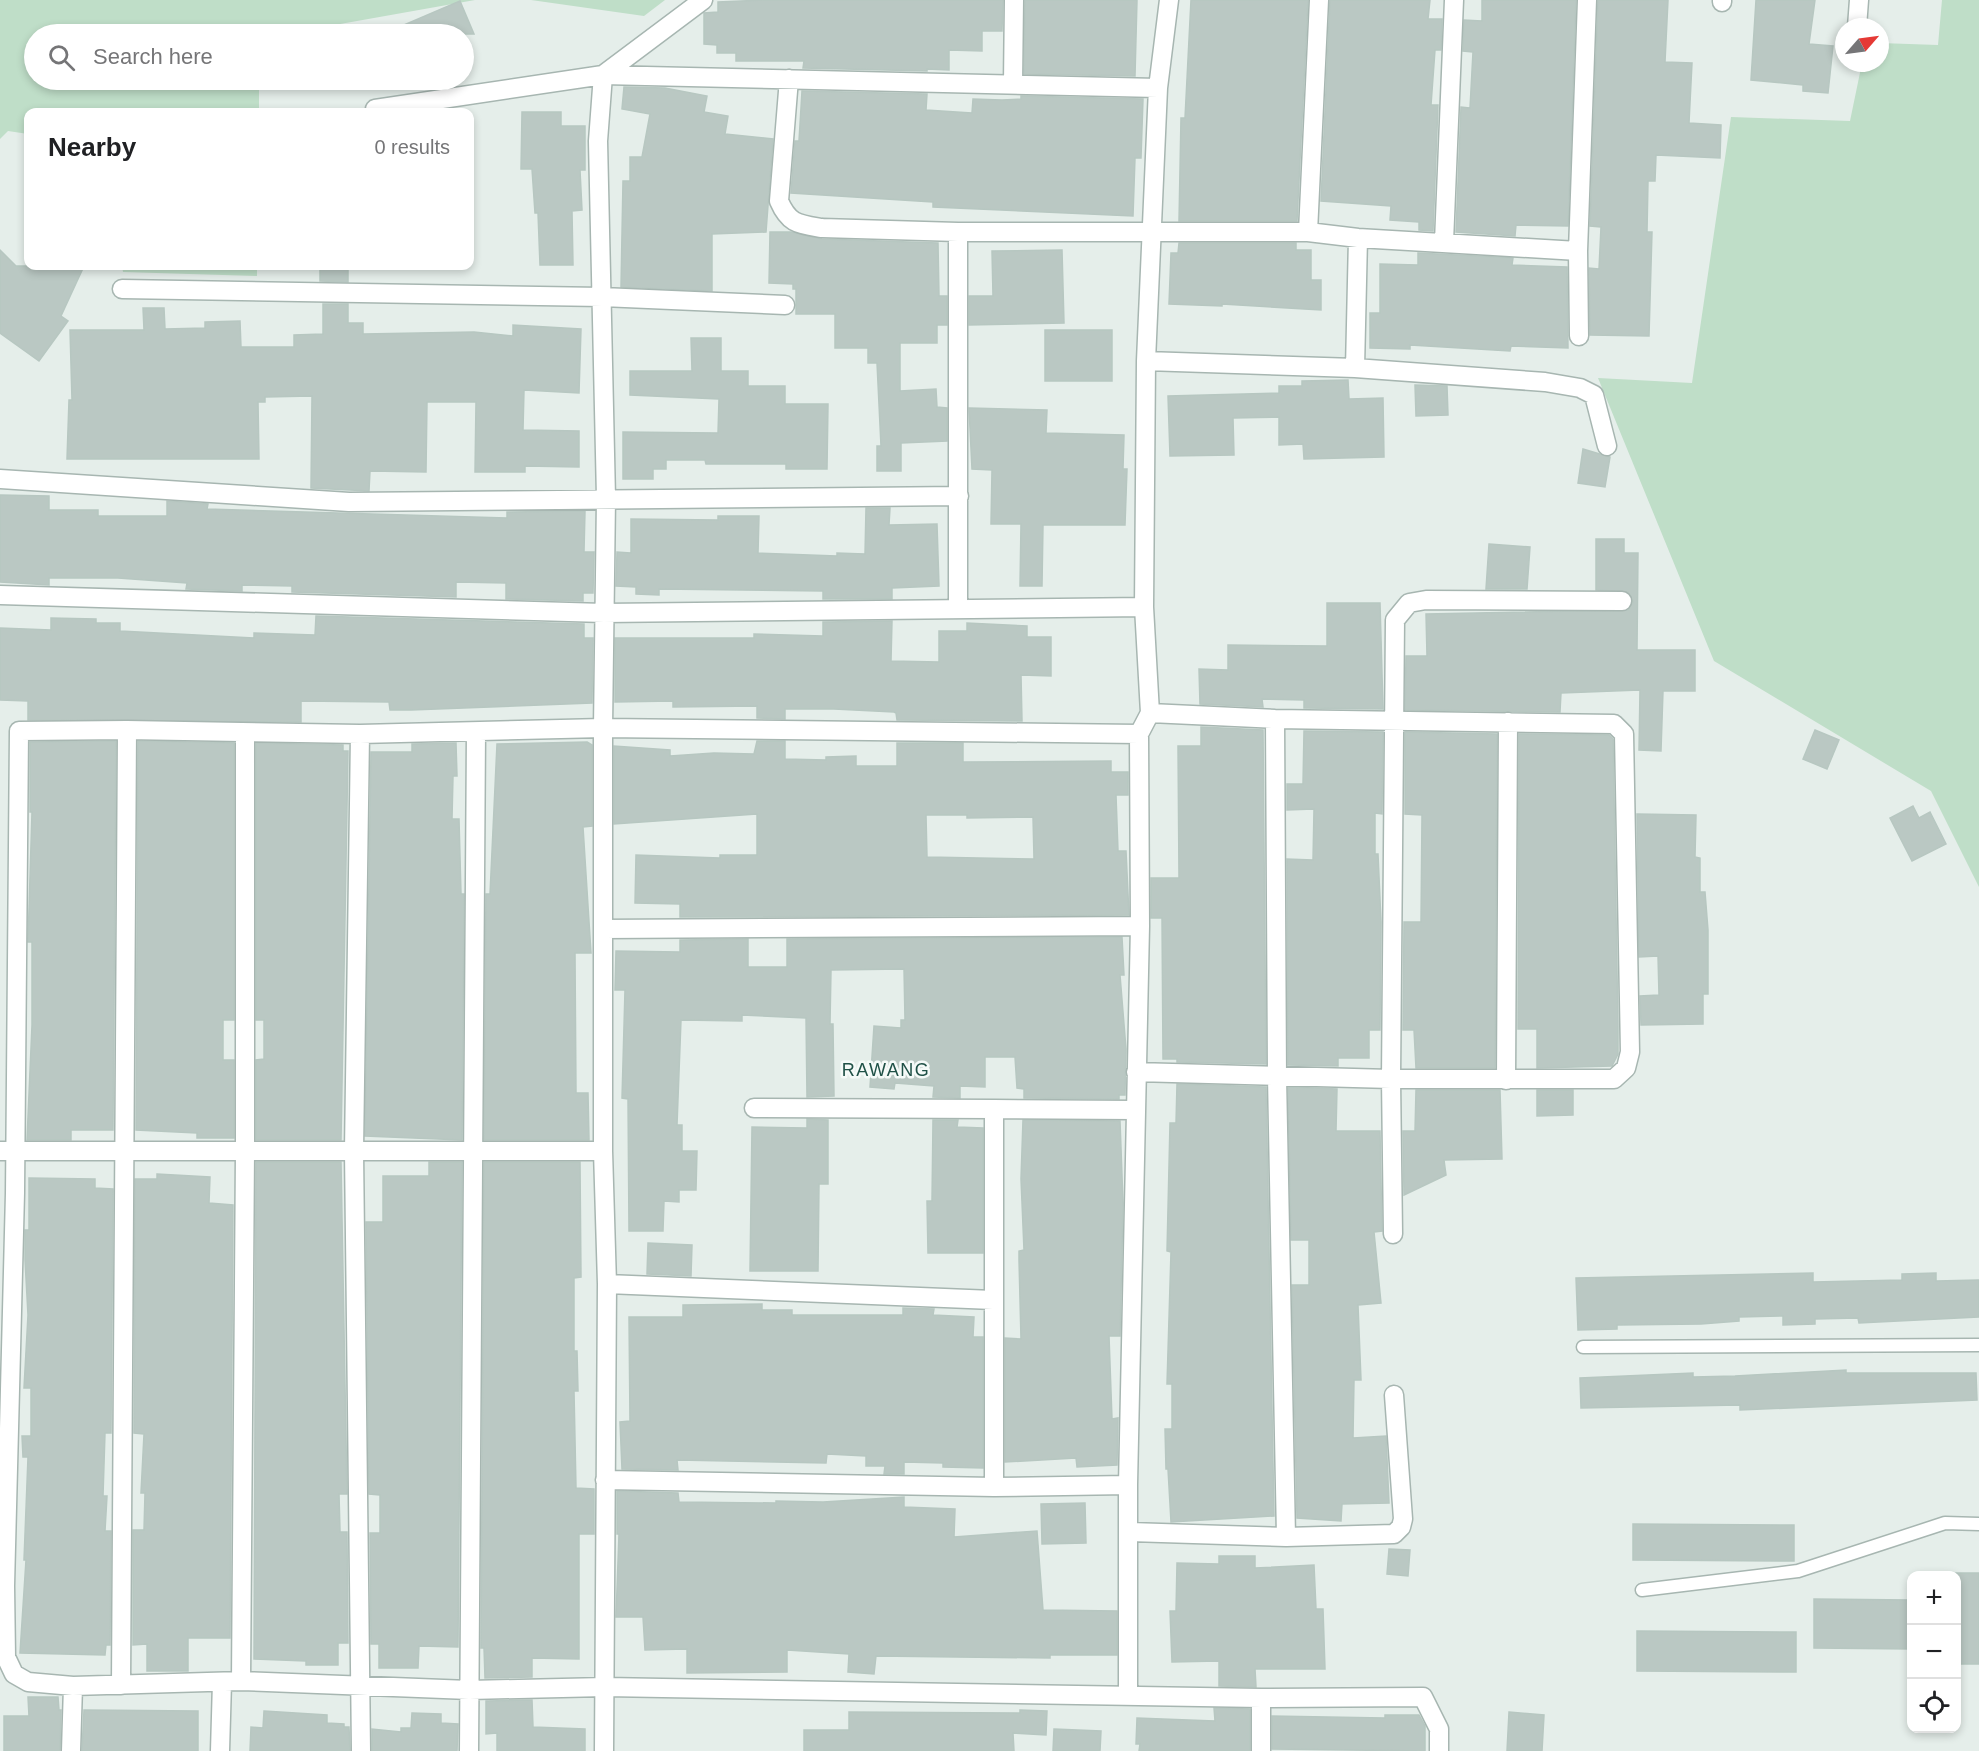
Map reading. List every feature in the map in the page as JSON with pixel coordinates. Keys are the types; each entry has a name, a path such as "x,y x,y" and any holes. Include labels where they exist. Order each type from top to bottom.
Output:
{"street":[{"path":"604,1751 607,1284 603,1151 603,728 606,498 598,141 603,75 703,0"},
{"path":"1013,83 1014,0"},
{"path":"1128,1695 1130,1532 1128,1485 1134,1110 1140,926 1139,734 1150,712 1144,607 1146,361 1158,88 1169,0"},
{"path":"1308,232 1319,0"},
{"path":"1444,242 1454,0"},
{"path":"1579,336 1578,251 1587,0"},
{"path":"1858,18 1859,0"},
{"path":"382,108 603,75 1158,88"},
{"path":"789,79 779,201 786,216 801,225 822,228 958,232 1308,232 1358,238 1578,251"},
{"path":"958,232 958,608"},
{"path":"1354,368 1358,238"},
{"path":"122,289 602,297 785,305"},
{"path":"1146,361 1354,368 1545,382 1580,388 1594,395 1607,446"},
{"path":"0,479 349,502 959,496"},
{"path":"0,595 604,613 1144,607"},
{"path":"1393,1234 1391,1079 1395,620 1408,603 1426,600 1622,601"},
{"path":"1136,1072 1391,1079 1614,1079 1626,1068 1630,1052 1624,734 1614,724 1275,719 1150,712"},
{"path":"1275,719 1277,1077 1286,1537"},
{"path":"1506,1080 1509,722"},
{"path":"1139,734 603,728 360,734 127,730 9,731 8,1151 3,1585 6,1657 14,1674 28,1682 73,1686 241,1681 469,1690 605,1688 1261,1698 1423,1697 1439,1729 1439,1751"},
{"path":"121,1684 127,730"},
{"path":"469,1751 476,732"},
{"path":"241,1681 245,733"},
{"path":"360,734 354,1151 361,1751"},
{"path":"603,930 1140,926"},
{"path":"754,1108 1134,1110"},
{"path":"994,1109 994,1487"},
{"path":"8,1151 603,1151"},
{"path":"607,1284 993,1300"},
{"path":"1130,1532 1286,1537 1394,1534 1401,1527 1403,1518 1394,1395"},
{"path":"605,1480 994,1487 1128,1485"},
{"path":"219,1751 222,1682"},
{"path":"71,1751 73,1686"},
{"path":"1261,1698 1261,1751"}],"lane":[{"path":"1583,1347 1979,1345"},
{"path":"1642,1590 1798,1571 1945,1523 1979,1524"}],"green space":[{"path":"0,0 475,0 340,24 24,24 24,90 259,90 259,108 24,108 24,133 8,131 0,139"},
{"path":"531,0 665,0 644,16"},
{"path":"1942,0 1979,0 1979,887 1931,791 1714,661 1598,378 1692,383 1731,117 1850,121 1860,72 1889,72 1889,43 1938,45"},
{"path":"123,270 257,270 257,276 123,272"}],"building":[{"path":"1003,0 1002,31 982,31 982,51 949,50 949,70 927,69 927,71 803,68 804,61 736,61 736,53 717,53 717,45 704,44 704,13 718,12 718,2"},
{"path":"1025,0 1137,0 1135,76 1024,74"},
{"path":"1191,0 1308,0 1297,221 1179,221 1181,118 1185,118"},
{"path":"1330,0 1430,0 1428,19 1442,19 1441,50 1435,50 1431,105 1438,105 1433,231 1419,230 1419,222 1390,220 1391,206 1321,201"},
{"path":"1482,0 1576,0 1568,226 1516,225 1515,236 1456,232 1461,107 1470,108 1473,52 1463,51 1464,20 1482,21"},
{"path":"1598,0 1668,0 1665,62 1692,63 1689,123 1721,125 1720,158 1656,155 1655,181 1648,181 1647,232 1652,232 1649,336 1590,335 1589,268 1599,269 1601,227 1590,226"},
{"path":"1756,0 1815,0 1809,44 1833,46 1828,93 1803,91 1803,85 1751,80"},
{"path":"460,1 470,24 406,24"},
{"path":"624,87 665,88 707,96 704,112 728,116 725,134 773,139 766,232 712,234 712,291 621,287 623,181 630,181 630,157 642,157 650,114 622,109"},
{"path":"802,91 927,94 926,110 972,113 973,99 1021,99 1021,96 1143,99 1141,158 1135,158 1133,216 933,207 933,202 791,193 795,141 799,141"},
{"path":"522,112 561,112 561,126 585,126 585,170 580,170 582,210 572,211 573,265 540,265 538,213 535,213 532,169 521,169"},
{"path":"770,232 791,232 822,239 938,243 939,296 947,296 947,325 937,325 937,343 900,343 900,391 936,389 937,407 947,408 947,441 901,443 901,471 877,471 877,446 881,446 877,363 868,363 868,348 835,348 835,314 796,314 796,289 793,289 793,284 769,283"},
{"path":"1179,243 1296,243 1296,250 1311,250 1311,280 1321,280 1321,310 1222,304 1222,306 1169,304 1171,253 1178,253"},
{"path":"0,250 16,266 24,266 24,270 82,270 61,316 68,321 39,361 0,333"},
{"path":"1062,250 1064,323 969,325 969,296 993,296 992,251"},
{"path":"1418,253 1513,258 1512,265 1567,267 1568,348 1511,346 1510,351 1410,345 1410,349 1370,348 1370,313 1380,313 1380,264 1418,265"},
{"path":"320,270 348,270 348,282 320,281"},
{"path":"323,304 348,304 348,323 363,323 363,334 474,332 513,336 513,325 581,329 579,393 524,390 523,430 579,431 579,467 525,466 525,472 475,472 476,402 427,402 426,472 370,471 369,491 311,488 312,396 265,397 265,402 258,402 259,459 67,459 69,400 72,400 70,330 144,330 143,308 164,308 165,329 205,328 205,322 240,321 241,347 294,347 294,335 323,334"},
{"path":"1045,330 1112,330 1112,381 1045,381"},
{"path":"691,338 721,338 721,371 748,371 748,386 785,386 785,404 828,404 827,469 786,469 786,464 706,464 705,460 666,460 666,469 653,469 653,479 623,479 623,432 718,433 719,399 630,395 630,371 692,371"},
{"path":"1348,380 1349,399 1383,398 1384,457 1304,459 1303,444 1279,445 1279,417 1233,418 1234,455 1170,456 1168,396 1279,393 1279,386 1302,386 1302,381"},
{"path":"1415,385 1447,386 1448,415 1416,416"},
{"path":"969,408 1047,410 1046,433 1124,435 1123,469 1127,469 1125,525 1043,525 1042,586 1020,586 1021,524 991,524 992,470 972,469"},
{"path":"1583,449 1610,457 1605,487 1578,483"},
{"path":"0,495 49,496 49,510 98,510 98,516 167,516 167,501 208,504 207,509 507,518 507,512 585,511 584,552 594,552 593,593 583,593 583,601 506,599 506,583 456,582 456,597 292,592 292,586 242,585 242,591 186,589 187,583 118,578 49,578 49,585 0,582"},
{"path":"866,508 890,508 889,525 937,524 939,586 892,588 892,599 823,599 823,591 659,589 659,595 636,594 636,587 616,586 617,552 631,553 631,519 718,520 718,516 759,516 758,553 837,556 837,553 865,554"},
{"path":"1596,539 1624,539 1624,553 1638,553 1637,650 1695,650 1695,691 1663,691 1661,751 1639,750 1640,690 1561,693 1560,712 1405,710 1406,656 1427,656 1426,614 1628,610 1633,602 1628,592 1596,590"},
{"path":"1489,544 1530,547 1527,589 1486,589"},
{"path":"1327,603 1380,603 1383,709 1304,708 1304,700 1262,699 1263,707 1200,704 1199,669 1228,670 1228,645 1327,646"},
{"path":"316,616 584,624 584,638 593,638 592,703 390,710 389,702 301,701 301,722 28,720 28,701 0,700 0,628 51,630 51,618 96,619 96,623 120,623 120,631 254,638 254,633 315,635"},
{"path":"892,621 891,661 939,662 939,631 967,631 967,623 1027,626 1027,637 1051,637 1051,676 1021,675 1022,721 897,720 894,712 834,709 785,709 785,719 757,718 757,706 673,707 673,701 615,702 615,638 754,638 754,634 823,636 823,622"},
{"path":"1201,727 1263,730 1266,1064 1177,1062 1177,1059 1163,1059 1162,918 1151,918 1151,878 1179,878 1178,746 1201,746"},
{"path":"1815,730 1839,740 1827,769 1803,759"},
{"path":"1304,731 1383,732 1382,814 1375,813 1375,854 1378,854 1381,922 1380,1030 1369,1030 1369,1058 1338,1058 1338,1066 1288,1065 1287,859 1313,860 1314,809 1287,810 1287,784 1303,784"},
{"path":"1405,732 1497,734 1495,1068 1416,1068 1414,1030 1403,1030 1404,922 1421,922 1422,815 1405,814"},
{"path":"1519,734 1609,735 1613,739 1618,1054 1612,1066 1537,1068 1537,1029 1518,1029"},
{"path":"116,741 113,1130 71,1130 71,1140 27,1140 32,1025 32,942 28,942 32,812 30,812 30,742"},
{"path":"138,741 234,743 234,1020 223,1020 223,1060 234,1060 234,1138 197,1138 197,1133 136,1130"},
{"path":"757,741 785,741 785,759 826,760 826,757 856,756 856,766 897,766 897,743 963,743 963,762 1111,761 1111,772 1128,772 1128,795 1116,795 1118,851 1126,851 1129,915 680,917 680,904 635,903 636,855 720,858 720,855 757,855 757,814 614,824 614,746 670,750 670,756 714,753 754,754","holes":["926,815 967,815 967,818 1033,817 1034,859 927,857"]},
{"path":"587,742 592,745 592,826 583,827 591,953 575,953 576,1093 588,1093 589,1140 484,1140 486,894 490,894 497,744"},
{"path":"256,743 343,745 343,751 348,751 341,1140 256,1140 256,1060 264,1059 264,1020 256,1020"},
{"path":"456,743 457,776 453,776 452,819 459,819 461,894 464,894 462,1140 365,1136 371,752 412,752 412,744"},
{"path":"1913,806 1919,818 1930,812 1946,844 1912,861 1890,818"},
{"path":"1637,814 1696,815 1695,857 1700,858 1700,892 1705,892 1708,930 1708,994 1703,994 1703,1024 1641,1025 1640,996 1659,995 1658,956 1639,957"},
{"path":"1122,937 1124,975 1120,975 1126,1049 1125,1095 1119,1095 1119,1099 1024,1098 1024,1089 1017,1088 1015,1057 985,1057 985,1087 960,1086 960,1098 933,1097 934,1086 895,1083 894,1089 870,1087 874,1026 901,1028 901,1020 905,1020 904,969 831,970 830,1024 833,1024 834,1096 807,1097 806,1018 742,1015 742,1021 681,1020 677,1125 682,1125 682,1151 697,1151 696,1190 679,1190 679,1202 664,1201 663,1231 629,1231 628,1099 622,1098 625,990 615,990 616,951 680,952 680,940 748,939 748,967 787,967 787,939"},
{"path":"1177,1084 1266,1087 1274,1516 1171,1522 1165,1429 1172,1429 1172,1384 1167,1384 1171,1252 1167,1251 1170,1123 1176,1123"},
{"path":"1288,1087 1337,1089 1336,1131 1380,1131 1382,1231 1374,1232 1381,1303 1358,1305 1361,1380 1354,1380 1353,1438 1386,1436 1389,1503 1342,1504 1341,1521 1297,1518 1292,1285 1309,1285 1309,1240 1291,1240"},
{"path":"1416,1090 1500,1090 1502,1159 1444,1160 1446,1175 1404,1195 1403,1131 1415,1131"},
{"path":"1537,1090 1573,1090 1573,1115 1537,1116"},
{"path":"807,1119 828,1120 828,1184 819,1184 818,1271 750,1271 752,1127 807,1128"},
{"path":"933,1120 958,1120 957,1127 983,1128 983,1253 928,1253 927,1201 932,1201"},
{"path":"1023,1120 1120,1121 1123,1203 1120,1336 1109,1336 1112,1419 1118,1418 1117,1465 1077,1467 1076,1458 1005,1462 1005,1338 1021,1339 1019,1251 1024,1250 1021,1179"},
{"path":"256,1162 341,1162 347,1494 339,1494 340,1532 347,1532 348,1643 338,1643 338,1665 306,1665 306,1661 254,1659"},
{"path":"429,1162 462,1162 458,1647 419,1646 418,1668 379,1668 379,1644 371,1644 370,1533 380,1533 380,1495 369,1494 366,1222 383,1222 383,1176 429,1176"},
{"path":"484,1162 580,1162 581,1277 574,1278 574,1351 577,1351 578,1391 574,1391 576,1488 594,1489 594,1534 579,1534 579,1659 532,1658 532,1677 485,1678 484,1648 481,1648"},
{"path":"157,1174 210,1177 209,1203 233,1205 230,1638 188,1638 188,1671 147,1671 147,1644 133,1645 133,1530 144,1530 145,1493 141,1493 144,1434 134,1433 135,1179 157,1179"},
{"path":"29,1178 95,1179 95,1188 113,1189 111,1433 105,1433 103,1496 107,1496 105,1531 111,1531 110,1645 106,1645 105,1655 20,1653 26,1560 24,1560 28,1457 23,1457 22,1436 31,1436 31,1388 24,1388 28,1315 25,1230 29,1230"},
{"path":"648,1243 692,1245 691,1276 647,1274"},
{"path":"1813,1273 1813,1282 1902,1280 1902,1274 1936,1273 1936,1281 1979,1280 1979,1317 1859,1323 1858,1318 1815,1319 1815,1324 1783,1325 1783,1316 1739,1317 1739,1321 1617,1325 1617,1329 1578,1330 1576,1278"},
{"path":"762,1304 762,1310 792,1310 792,1315 903,1315 903,1308 934,1309 933,1315 974,1317 973,1337 983,1337 983,1468 943,1467 943,1463 904,1462 904,1474 884,1474 885,1466 866,1466 866,1456 827,1454 826,1463 677,1460 678,1470 622,1469 620,1422 630,1421 629,1317 683,1317 683,1305"},
{"path":"1846,1370 1846,1373 1976,1373 1977,1400 1740,1410 1740,1405 1581,1408 1580,1378 1693,1373 1693,1377 1735,1376"},
{"path":"617,1491 678,1493 679,1502 823,1502 904,1497 904,1507 955,1509 954,1537 1037,1531 1043,1610 1117,1611 1117,1655 1050,1655 1050,1658 876,1656 874,1674 848,1672 849,1654 787,1650 787,1672 687,1673 687,1649 645,1650 643,1617 616,1617 619,1534 617,1534"},
{"path":"1085,1503 1086,1543 1042,1544 1041,1504"},
{"path":"1633,1524 1794,1525 1794,1561 1633,1560"},
{"path":"1389,1549 1410,1550 1408,1576 1387,1574"},
{"path":"1219,1556 1255,1556 1255,1568 1314,1565 1316,1609 1323,1609 1325,1669 1255,1669 1256,1687 1219,1686 1219,1661 1172,1662 1170,1611 1176,1611 1177,1563 1219,1564"},
{"path":"1961,1573 1979,1573 1979,1664 1961,1664"},
{"path":"1814,1599 1907,1600 1907,1649 1814,1648"},
{"path":"1637,1631 1796,1632 1796,1672 1637,1671"},
{"path":"28,1697 58,1697 59,1710 61,1710 60,1751 4,1751 4,1716 29,1716"},
{"path":"532,1700 533,1727 585,1729 585,1751 497,1751 497,1733 486,1734 486,1701"},
{"path":"1214,1708 1250,1709 1250,1751 1139,1751 1140,1744 1136,1744 1137,1718 1215,1721"},
{"path":"84,1710 198,1711 198,1751 82,1751"},
{"path":"1020,1710 1047,1711 1046,1735 1013,1733 1014,1751 804,1751 804,1730 849,1730 849,1712 1020,1713"},
{"path":"264,1711 327,1715 327,1723 344,1724 344,1727 349,1727 350,1751 250,1751 251,1727 263,1728"},
{"path":"1509,1712 1544,1715 1542,1751 1507,1751"},
{"path":"412,1713 441,1714 441,1723 458,1724 457,1751 372,1751 372,1729 401,1732 401,1728 411,1728"},
{"path":"1385,1715 1419,1715 1425,1726 1425,1751 1272,1749 1272,1716 1385,1718"},
{"path":"1054,1729 1101,1731 1100,1751 1053,1751"}],"district":[{"name":"RAWANG","path":"886,1070"}]}
